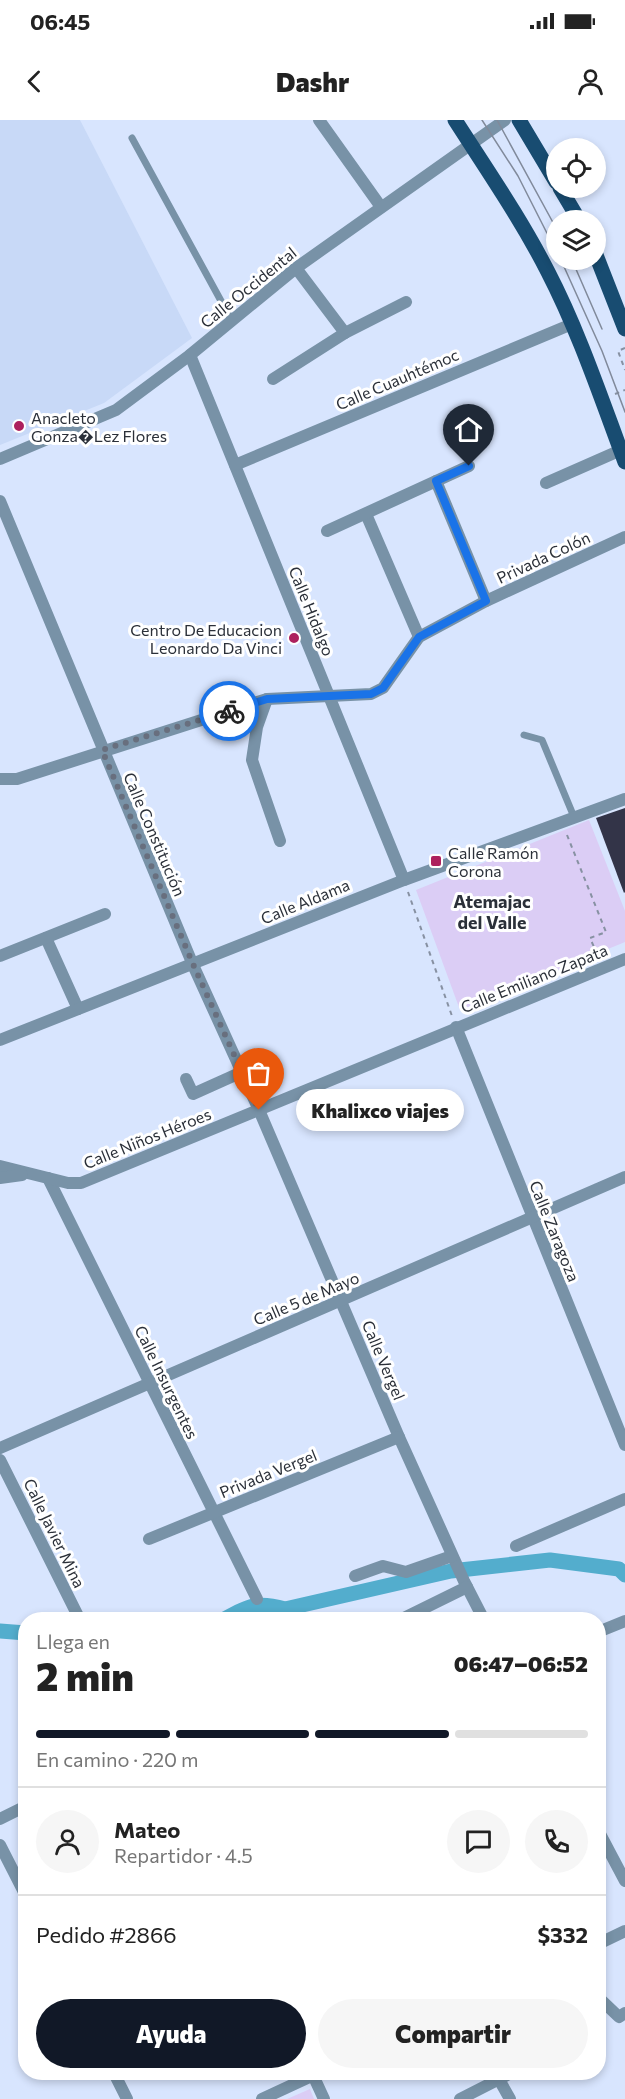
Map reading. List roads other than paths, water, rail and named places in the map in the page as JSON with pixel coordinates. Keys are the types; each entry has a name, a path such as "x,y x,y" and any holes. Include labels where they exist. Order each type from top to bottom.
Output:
{"main road":[{"path":"455,120 518,217 572,324 623,456"},
{"path":"519,120 546,165"},
{"path":"603,270 620,304 625,329"}],"street":[{"path":"319,120 381,207"},
{"name":"Calle Occidental","path":"0,459 116,410 190,355 296,268 505,120"},
{"path":"296,268 345,333"},
{"path":"273,379 345,333 406,302"},
{"name":"Calle Cuauhtémoc","path":"235,465 572,324"},
{"name":"Calle Hidalgo","path":"190,355 404,880"},
{"path":"546,483 623,456"},
{"path":"327,531 469,466"},
{"path":"436,481 486,601"},
{"name":"Calle Constitución","path":"0,501 193,964 259,1110"},
{"path":"366,514 419,637"},
{"name":"Privada Colón","path":"0,779 17,779 267,699 371,694 383,688 419,637 486,601 625,537"},
{"path":"267,699 257,727 252,760 280,841"},
{"name":"Calle Aldama","path":"0,1040 404,880 625,799"},
{"path":"0,956 105,914"},
{"path":"46,938 78,1009"},
{"name":"Calle Emiliano Zapata","path":"456,1027 624,961"},
{"name":"Calle Niños Héroes","path":"30,1175 81,1184 456,1027"},
{"name":"Calle Zaragoza","path":"456,1027 625,1445"},
{"path":"186,1079 193,1094 242,1072"},
{"name":"Calle Vergel","path":"259,1110 399,1437 480,1612"},
{"path":"0,1166 30,1175"},
{"path":"0,1178 30,1175"},
{"name":"Calle 5 de Mayo","path":"0,1448 625,1177"},
{"name":"Calle Insurgentes","path":"48,1178 257,1599"},
{"name":"Privada Vergel","path":"149,1539 399,1437"},
{"name":"Calle Javier Mina","path":"0,1460 76,1612"},
{"path":"516,1546 625,1499"},
{"path":"355,1576 383,1566 406,1572 453,1558"},
{"path":"414,1612 465,1584"},
{"path":"606,1629 625,1621"},
{"path":"0,1819 18,1810"},
{"path":"0,1845 18,1880"},
{"path":"606,1845 625,1881"},
{"path":"606,1940 625,1931"},
{"path":"606,2003 620,2016 625,2013"},
{"path":"117,2080 126,2099"},
{"path":"262,2099 302,2080"},
{"path":"316,2080 324,2099"},
{"path":"460,2099 491,2080"},
{"path":"499,2080 510,2099"}],"lane":[{"path":"132,138 232,321"},
{"path":"524,735 542,740 574,817"}],"waterway":[{"path":"237,1612 259,1605 285,1609 451,1571 550,1560 619,1569 625,1575"},
{"path":"0,1631 18,1632"}],"tram line":[{"path":"482,120 518,176 546,231"},
{"path":"497,120 546,210"},
{"path":"566,270 602,351 625,412"},
{"path":"576,270 602,329"}],"place":[{"name":"Anacleto Gonza�Lez Flores","path":"19,426"},
{"name":"Centro De Educacion Leonardo Da Vinci","path":"294,638"},
{"name":"Calle Ramón Corona","path":"436,861"},
{"name":"Khalixco viajes","path":"259,1110"}],"district":[{"name":"Atemajac del Valle","path":"492,911"}]}
